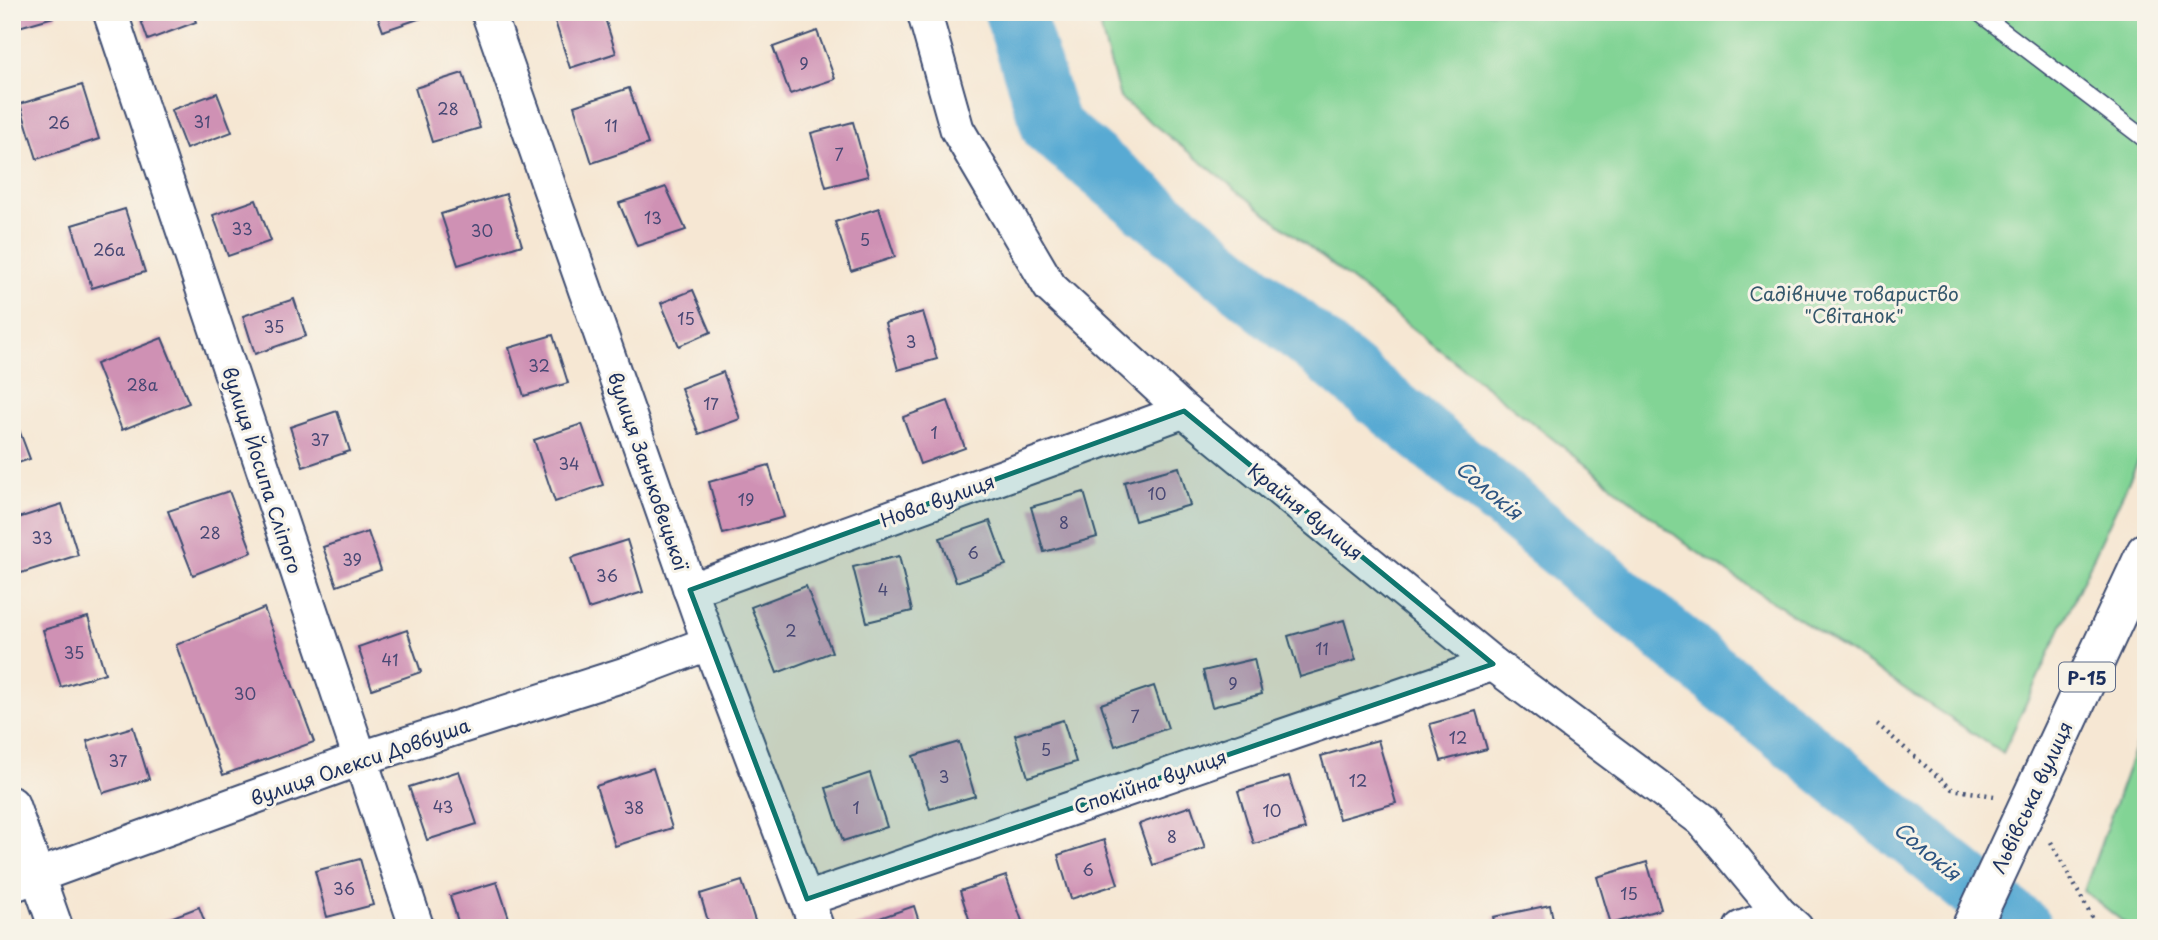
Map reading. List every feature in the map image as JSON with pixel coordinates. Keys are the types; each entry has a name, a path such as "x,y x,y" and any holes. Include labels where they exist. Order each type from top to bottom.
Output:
{"main road":[{"name":"Львівська вулиця","path":"1971,928 2146,552"}],"street":[{"name":"вулиця Йосипа Сліпого","path":"110,12 417,928"},
{"name":"вулиця Заньковецької","path":"488,12 709,643 812,913"},
{"name":"Крайня вулиця","path":"925,12 957,129 1050,287 1184,411 1493,664 1702,820 1788,921"},
{"name":"Нова вулиця","path":"690,590 1184,411"},
{"name":"вулиця Олекси Довбуша","path":"25,880 359,759 635,671 709,643"},
{"name":"Спокійна вулиця","path":"812,913 1493,664"},
{"path":"12,804 25,880 55,928"},
{"path":"1741,928 1788,921"}],"lane":[{"path":"1978,12 2146,141"}],"path":[{"path":"1877,724 1952,789 2024,813 2098,928"}],"highlighted area":[{"path":"1184,411 1493,664 807,899 690,590"}],"green space":[{"name":"Садівниче товариство \"Світанок\"","path":"1096,12 2146,12 2146,444 2003,753 1694,550 1120,98"},
{"path":"2146,717 2146,928 2131,928 2084,891"}],"building":[{"path":"12,12 56,12 57,16 12,29"},
{"path":"138,12 192,12 196,22 148,40"},
{"path":"376,12 435,12 436,13 383,31"},
{"path":"560,12 603,12 616,53 570,68 553,15"},
{"path":"817,31 835,79 790,94 773,47"},
{"path":"463,73 480,128 432,142 415,88"},
{"path":"82,85 99,139 37,159 20,104"},
{"path":"629,88 648,144 592,163 574,106"},
{"path":"217,93 232,132 186,149 171,110"},
{"path":"853,122 868,176 826,187 811,133"},
{"path":"666,187 686,230 637,246 619,203"},
{"path":"506,194 522,245 458,265 441,214"},
{"path":"256,200 271,241 228,256 213,215"},
{"path":"879,208 895,257 851,271 835,222"},
{"path":"125,209 145,272 92,288 72,225"},
{"path":"693,290 711,332 679,346 661,303"},
{"path":"294,299 306,336 255,354 243,316"},
{"path":"923,312 937,359 898,370 885,323"},
{"path":"553,335 568,383 524,396 509,348"},
{"path":"162,338 189,403 122,430 96,364"},
{"path":"723,372 740,419 699,434 681,388"},
{"path":"948,401 965,448 920,464 903,417"},
{"path":"12,411 30,459 12,465"},
{"path":"337,411 350,451 303,467 290,427"},
{"path":"582,424 603,485 555,502 534,440"},
{"path":"769,465 784,517 723,534 709,482"},
{"path":"1179,467 1190,505 1135,521 1124,482"},
{"path":"229,491 252,552 193,575 168,511"},
{"path":"1084,492 1097,537 1044,552 1031,507"},
{"path":"62,504 78,555 18,574 12,556 12,520"},
{"path":"990,521 1006,565 956,582 940,538"},
{"path":"368,532 381,570 337,586 323,547"},
{"path":"627,540 643,592 588,609 571,558"},
{"path":"899,556 912,611 867,622 853,567"},
{"path":"806,586 832,652 777,673 751,607"},
{"path":"264,608 314,742 223,775 176,645"},
{"path":"88,617 105,673 61,687 43,630"},
{"path":"1344,620 1356,660 1300,677 1288,636"},
{"path":"407,630 421,672 372,689 358,647"},
{"path":"1254,659 1262,694 1212,707 1203,671"},
{"path":"1154,686 1168,728 1115,746 1101,704"},
{"path":"1476,711 1487,749 1441,761 1430,724"},
{"path":"1063,720 1076,762 1028,777 1015,735"},
{"path":"133,727 149,779 103,793 87,741"},
{"path":"1378,740 1396,803 1339,819 1321,756"},
{"path":"959,742 975,796 930,809 913,756"},
{"path":"653,768 672,828 615,846 596,786"},
{"path":"459,771 477,824 427,840 409,787"},
{"path":"870,773 887,827 843,841 826,788"},
{"path":"1289,776 1305,829 1254,844 1238,791"},
{"path":"1191,806 1205,848 1153,865 1139,824"},
{"path":"1104,840 1118,884 1071,899 1058,855"},
{"path":"360,859 373,905 327,917 315,871"},
{"path":"1647,862 1661,909 1611,924 1597,877"},
{"path":"1006,876 1022,921 1002,928 972,928 960,891"},
{"path":"742,881 756,924 745,928 710,928 700,894"},
{"path":"497,882 511,924 498,928 460,928 450,896"},
{"path":"1550,905 1555,928 1496,928 1493,917"},
{"path":"914,906 921,928 854,928 854,927"},
{"path":"199,907 207,928 159,928 157,923"}],"waterway":[{"name":"Солокія","path":"1014,12 1051,127 2022,928"}]}
